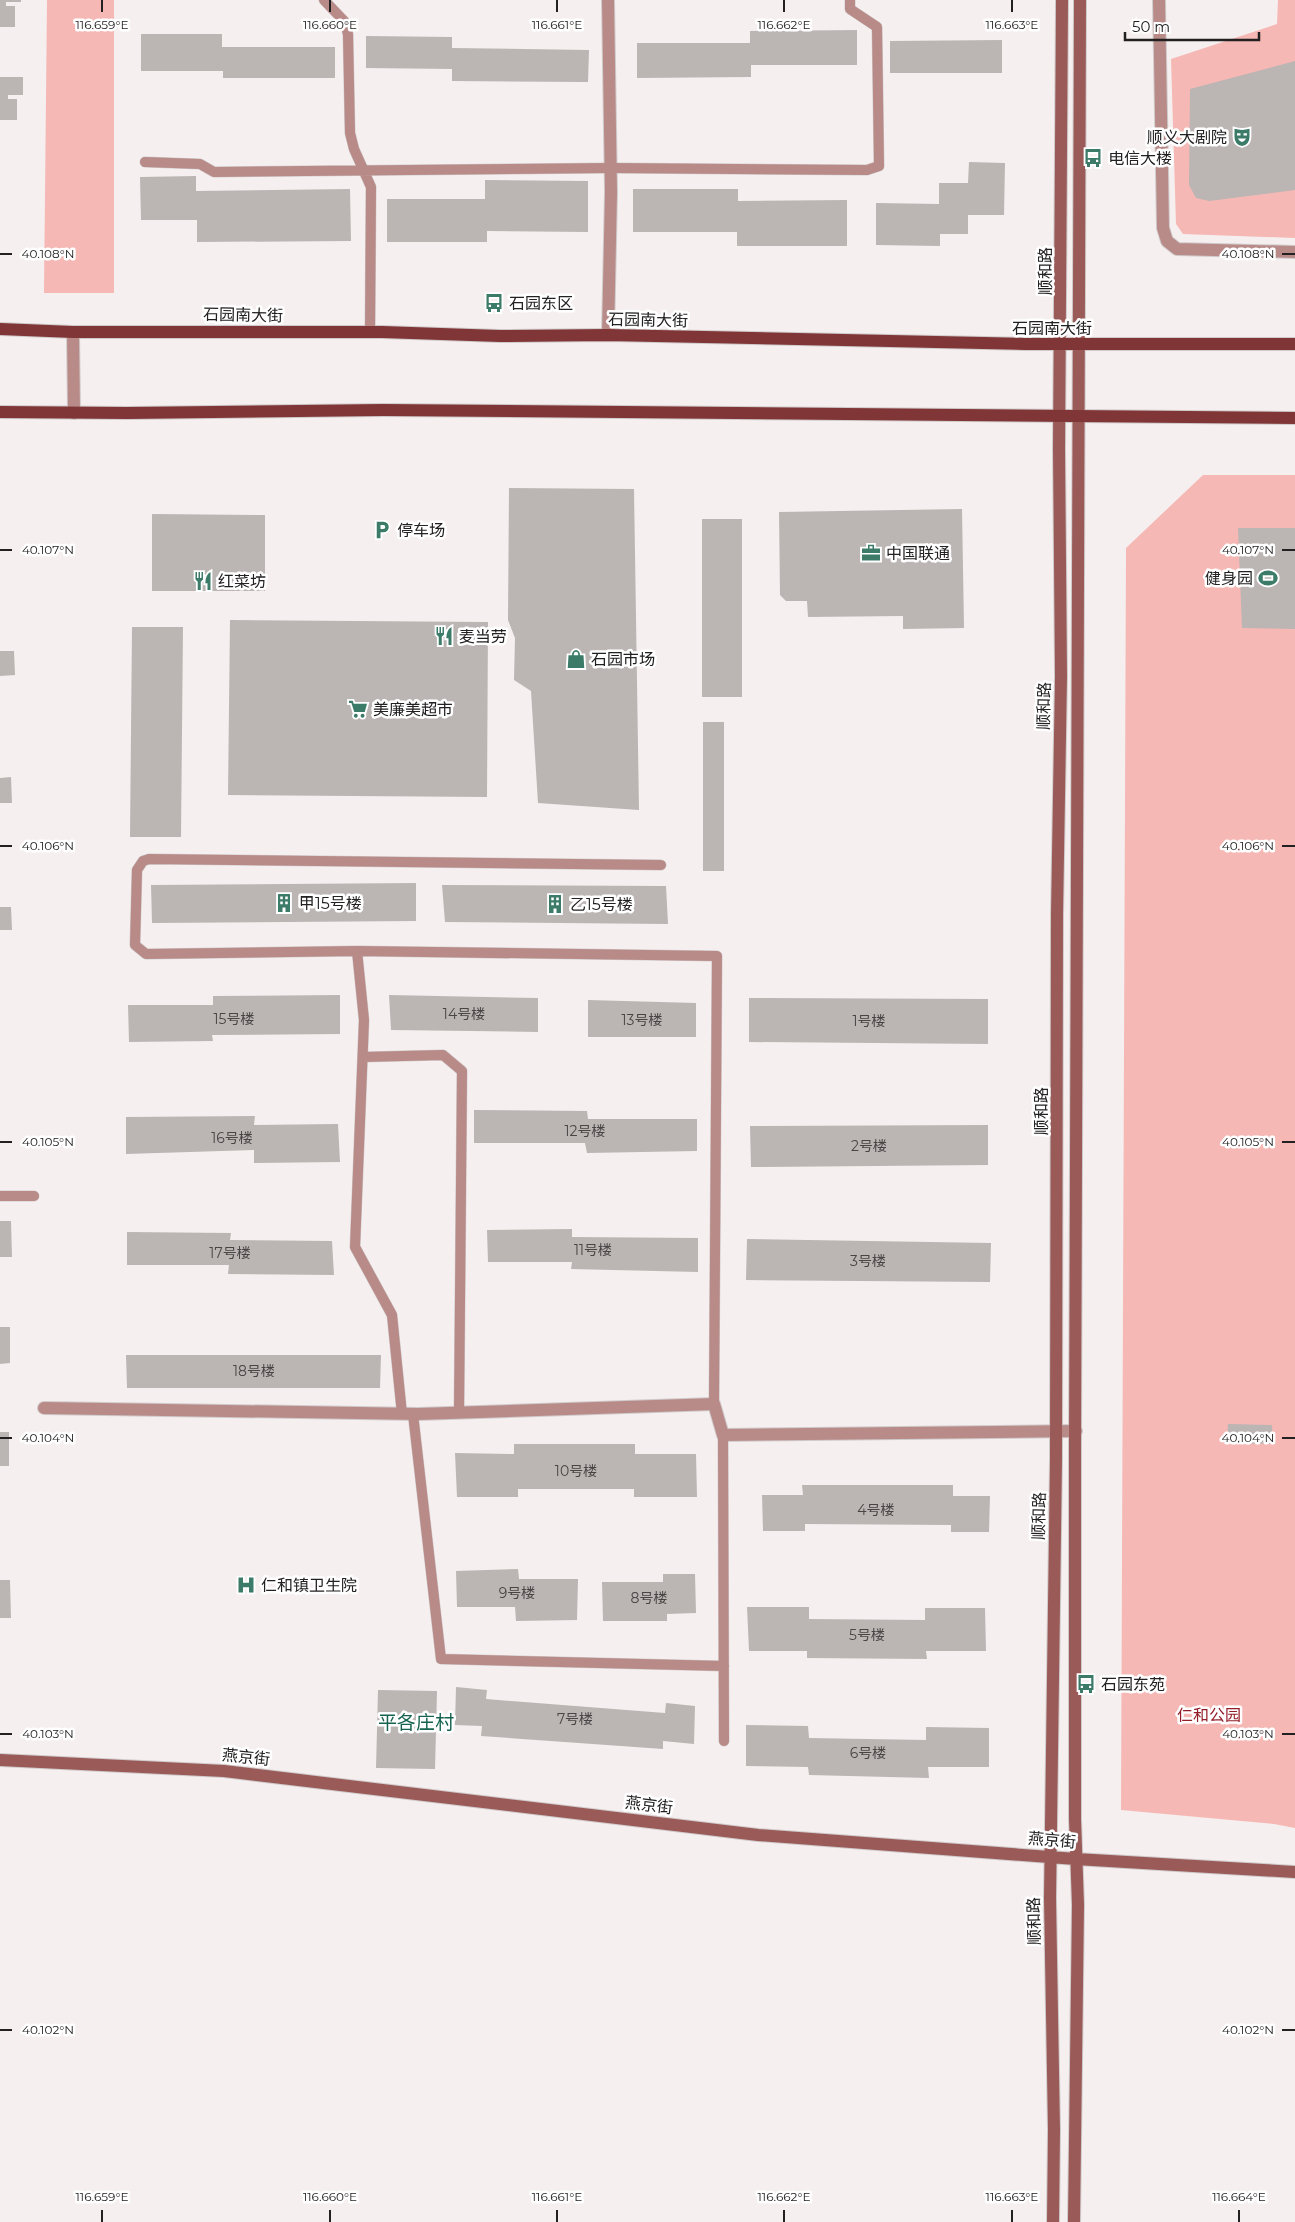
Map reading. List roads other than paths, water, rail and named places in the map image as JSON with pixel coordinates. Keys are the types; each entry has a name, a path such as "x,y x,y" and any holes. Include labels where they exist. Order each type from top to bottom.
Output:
{"main road":[{"name":"顺和路","path":"1053,2222 1054,2130 1050,1898 1056,1432 1057,925 1061,676 1059,416 1062,0"},
{"name":"顺和路","path":"1074,2222 1080,0"},
{"name":"石园南大街","path":"0,329 73,332 370,333 500,336 608,335 1060,344 1295,344"},
{"path":"0,412 393,410 1295,418"},
{"name":"燕京街","path":"0,1760 224,1771 758,1835 1076,1859 1295,1872"}],"street":[{"path":"608,0 611,168 608,335"},
{"path":"1159,0 1164,228 1167,241 1177,249 1196,251 1295,252"},
{"path":"73,332 74,413"},
{"path":"44,1408 407,1414 714,1404 724,1435 1076,1432"}],"lane":[{"path":"324,0 344,21 348,34 350,133 354,149 371,187 370,333"},
{"path":"145,162 200,164 214,172 611,168 867,170 879,166 877,27 850,9 850,0"},
{"path":"661,865 149,859 143,861 137,870 136,946 146,954 357,951 717,956 714,1404"},
{"path":"357,951 364,1020 354,1247 392,1315 441,1659 724,1666"},
{"path":"363,1057 443,1055 462,1071 459,1412"},
{"path":"0,1196 34,1196"},
{"path":"724,1435 724,1741"}],"place":[{"name":"顺义大剧院","path":"1242,137"},
{"name":"电信大楼","path":"1093,158"},
{"name":"石园东区","path":"494,303"},
{"name":"停车场","path":"382,530"},
{"name":"中国联通","path":"871,553"},
{"name":"健身园","path":"1268,578"},
{"name":"红菜坊","path":"203,581"},
{"name":"麦当劳","path":"444,636"},
{"name":"石园市场","path":"576,659"},
{"name":"美廉美超市","path":"358,709"},
{"name":"甲15号楼","path":"284,903"},
{"name":"乙15号楼","path":"555,904"},
{"name":"仁和镇卫生院","path":"246,1585"},
{"name":"石园东苑","path":"1086,1684"}],"district":[{"name":"平各庄村","path":"416,1722"}],"park label":[{"name":"仁和公园","path":"1209,1715"}]}
